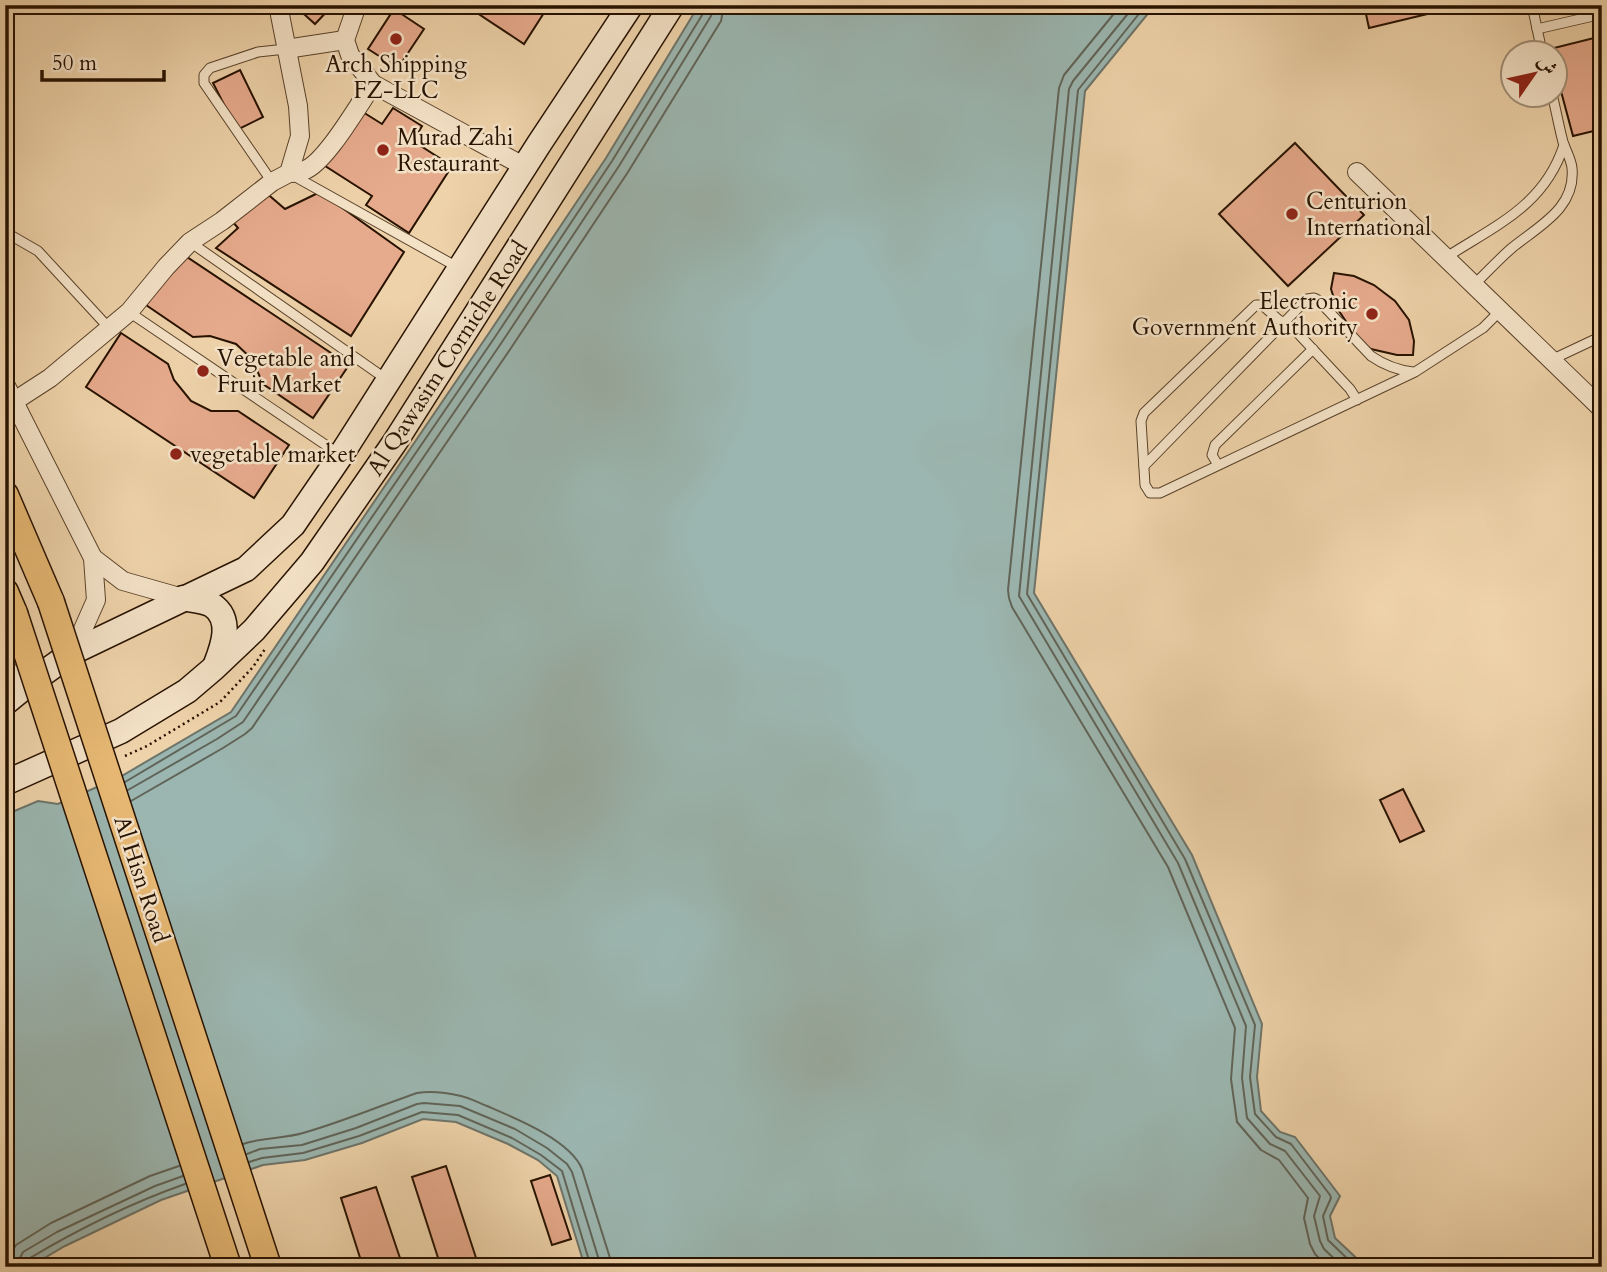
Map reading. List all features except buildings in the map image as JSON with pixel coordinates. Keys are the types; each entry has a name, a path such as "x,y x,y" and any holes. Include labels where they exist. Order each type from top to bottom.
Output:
{"main road":[{"name":"Al Qawasim Corniche Road","path":"5,703 73,652 246,569 293,525 631,5"},
{"name":"Al Qawasim Corniche Road","path":"9,778 121,731 187,691 254,630 320,551 395,442 672,5"},
{"name":"Al Hisn Road","path":"5,495 51,601 268,1267"},
{"path":"183,598 210,604 225,625 224,643 214,668"},
{"name":"Al Hisn Road","path":"8,600 228,1267"}],"street":[{"path":"283,5 280,15 298,106 300,136 289,173"},
{"path":"357,5 345,40 350,55 373,84 525,167"},
{"path":"286,49 345,40"},
{"path":"13,402 50,378 129,312 190,242 272,182 289,173 304,171 313,166 327,152 373,84"},
{"path":"1357,172 1602,409"},
{"path":"5,384 93,558 96,600 73,652"},
{"path":"93,558 123,581 183,598"},
{"path":"5,669 27,685"}],"lane":[{"path":"1532,5 1539,38"},
{"path":"1537,29 1602,14"},
{"path":"272,182 204,83 204,75 210,68 248,55 286,49"},
{"path":"1474,285 1510,250 1554,216 1565,202 1572,179 1569,156 1555,108"},
{"path":"1445,258 1535,197 1552,174 1564,145"},
{"path":"289,173 460,269"},
{"path":"5,233 38,251 109,328"},
{"path":"190,242 388,381"},
{"path":"1144,466 1310,298 1316,299 1371,356 1395,369 1415,372"},
{"path":"1357,400 1293,328 1275,317 1264,306 1256,305 1144,413 1141,421 1145,485 1155,494 1357,400 1415,372 1483,328 1500,311"},
{"path":"129,312 341,455"},
{"path":"1551,360 1602,336"},
{"path":"1218,465 1212,455 1215,445 1313,349"}],"water":[{"path":"699,5 1155,5 1085,91 1034,593 1192,855 1262,1024 1257,1077 1261,1111 1280,1132 1295,1137 1340,1196 1330,1216 1335,1238 1366,1267 585,1267 557,1176 538,1160 508,1144 456,1122 423,1119 362,1143 305,1160 263,1165 161,1200 65,1246 29,1267 5,1267 5,815 38,801 58,804 120,777 231,712 606,158"}],"place":[{"name":"Arch Shipping FZ-LLC","path":"396,39"},
{"name":"Murad Zahi Restaurant","path":"383,150"},
{"name":"Centurion International","path":"1292,214"},
{"name":"Electronic Government Authority","path":"1372,314"},
{"name":"Vegetable and Fruit Market","path":"203,371"},
{"name":"vegetable market","path":"176,454"}]}
